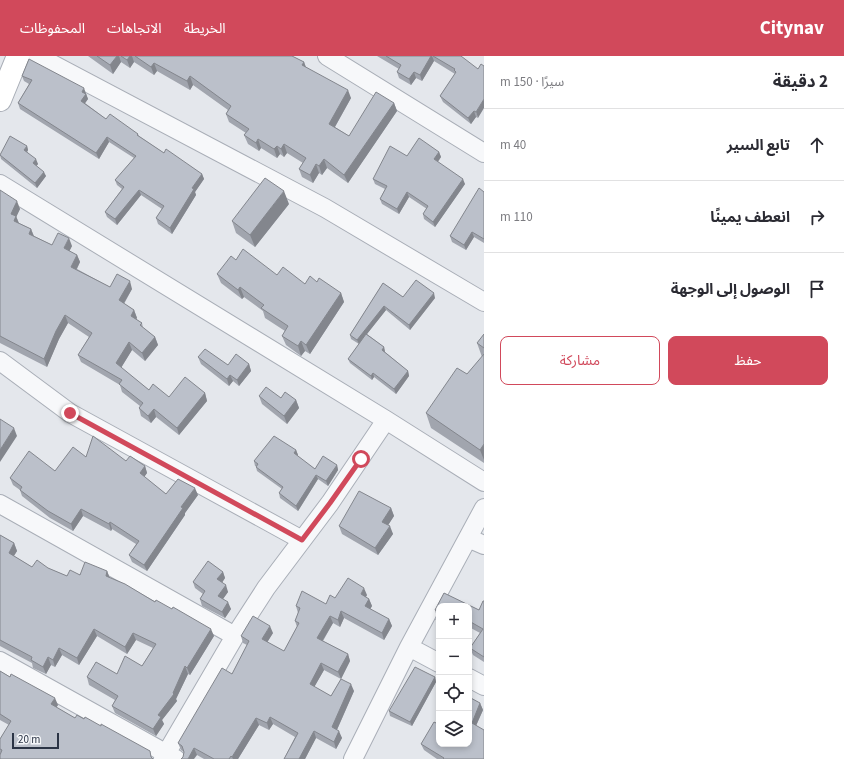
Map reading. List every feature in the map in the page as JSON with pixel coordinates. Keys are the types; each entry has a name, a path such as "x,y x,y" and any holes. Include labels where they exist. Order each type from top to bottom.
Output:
{"street":[{"path":"0,100 18,56"},
{"path":"38,56 325,208 484,302"},
{"path":"327,56 484,153"},
{"path":"0,184 386,420 484,482"},
{"path":"0,361 70,413 302,540"},
{"path":"0,661 168,757 235,636 266,588 330,503 386,420"},
{"path":"0,504 235,636"},
{"path":"353,759 409,647 476,541 484,508"},
{"path":"409,647 436,661"},
{"path":"472,680 484,686"}],"building":[{"path":"97,56 117,56 110,65"},
{"path":"121,56 130,56 127,60"},
{"path":"135,56 292,56 304,62 302,65 348,90 329,124 349,136 376,92 394,103 344,175 324,159 319,166 316,164 310,175 299,169 306,158 284,144 281,149 277,146 274,149 258,139 256,143 244,135 249,129 226,114 231,106 190,76 187,81 154,63 151,67"},
{"path":"386,56 431,56 420,75 414,72 409,79 397,72 401,65"},
{"path":"433,56 461,56 478,69 481,64 484,66 484,99 476,112 474,111 468,118 440,96 456,72 454,70 455,69"},
{"path":"29,59 84,88 82,92 86,94 81,101 106,119 110,114 138,134 137,135 164,153 166,149 202,174 192,188 194,189 170,228 156,218 164,206 139,190 115,219 105,212 124,187 115,180 136,156 107,137 96,153 18,103 32,80 22,76"},
{"path":"10,136 27,146 24,150 36,159 33,163 44,172 35,183 0,155"},
{"path":"419,138 439,152 434,159 463,179 433,222 423,214 428,206 407,192 397,209 380,199 387,186 373,179 390,146 407,156"},
{"path":"265,178 284,191 250,235 232,221"},
{"path":"479,188 484,192 484,239 472,232 464,245 450,236"},
{"path":"0,190 17,201 11,214 16,216 14,221 31,229 29,234 52,245 58,233 69,238 64,248 77,255 71,267 110,287 117,274 130,281 119,300 134,310 131,316 142,323 140,325 155,337 142,353 129,342 116,363 149,390 153,384 169,397 185,377 205,393 177,428 154,409 148,416 139,408 143,403 119,384 122,380 78,355 92,333 65,315 56,331 44,359 0,336"},
{"path":"243,249 277,275 283,267 305,284 310,276 317,282 319,278 341,293 306,345 301,341 298,346 282,336 288,326 261,308 264,305 240,287 238,290 217,274 231,256 236,260"},
{"path":"416,280 434,293 409,325 384,306 357,340 350,335 383,283 403,297"},
{"path":"366,334 384,347 382,350 408,371 394,389 373,373 371,376 348,359"},
{"path":"484,334 484,348 477,343"},
{"path":"205,349 228,365 236,354 249,364 237,380 230,375 227,379 198,357"},
{"path":"484,354 484,444 480,450 426,413 457,368 467,374"},
{"path":"266,387 281,398 285,392 296,400 284,416 259,396"},
{"path":"0,419 14,428 0,450"},
{"path":"93,436 126,461 130,456 145,466 140,473 166,494 178,479 195,488 144,565 129,555 139,541 110,522 109,524 81,509 71,524 48,511 20,490 22,487 10,478 29,451 55,471 73,447 86,457"},
{"path":"274,436 296,450 294,453 315,469 323,456 337,465 326,481 316,475 296,506 279,493 283,487 256,467 258,464 254,461"},
{"path":"359,491 391,508 382,522 390,526 375,548 339,526"},
{"path":"0,535 14,543 9,553 32,567 37,560 48,568 67,576 70,570 80,575 85,562 107,571 106,576 125,584 155,602 156,600 172,609 173,607 211,629 187,668 185,666 173,693 174,694 158,715 161,717 153,729 112,706 118,696 87,677 96,662 117,674 125,656 142,666 156,644 133,633 125,647 94,629 77,658 59,648 53,660 48,657 43,667 31,660 32,657 0,640"},
{"path":"208,561 223,572 217,579 226,585 218,596 228,602 222,612 200,599 205,591 193,582"},
{"path":"348,578 364,588 361,594 369,599 365,606 389,619 382,633 341,611 338,620 330,616 317,638 348,654 338,672 321,663 310,684 331,696 341,679 351,684 332,727 339,731 334,742 314,731 299,759 284,759 298,733 270,717 267,723 256,718 232,757 231,756 229,759 214,759 194,748 188,759 181,759 184,752 182,746 178,743 222,668 232,674 249,641 241,636 253,616 270,626 262,639 284,651 299,623 295,621 300,608 296,606 302,591 326,604 330,595 335,598"},
{"path":"444,593 465,603 439,603"},
{"path":"484,601 484,657 472,649 472,645 483,629 472,623 472,607 479,610"},
{"path":"415,667 435,677 410,722 389,711"},
{"path":"0,671 10,677 11,674 55,698 51,704 75,718 77,715 84,719 85,717 101,726 101,724 150,751 153,759 0,759 2,750 0,749 0,739 11,721 0,714"},
{"path":"472,699 480,703 472,723"},
{"path":"434,722 436,723 436,747 472,747 472,723 484,730 484,759 443,759 444,758 421,744"}],"route":[{"path":"70,413 302,540 361,459"}]}
